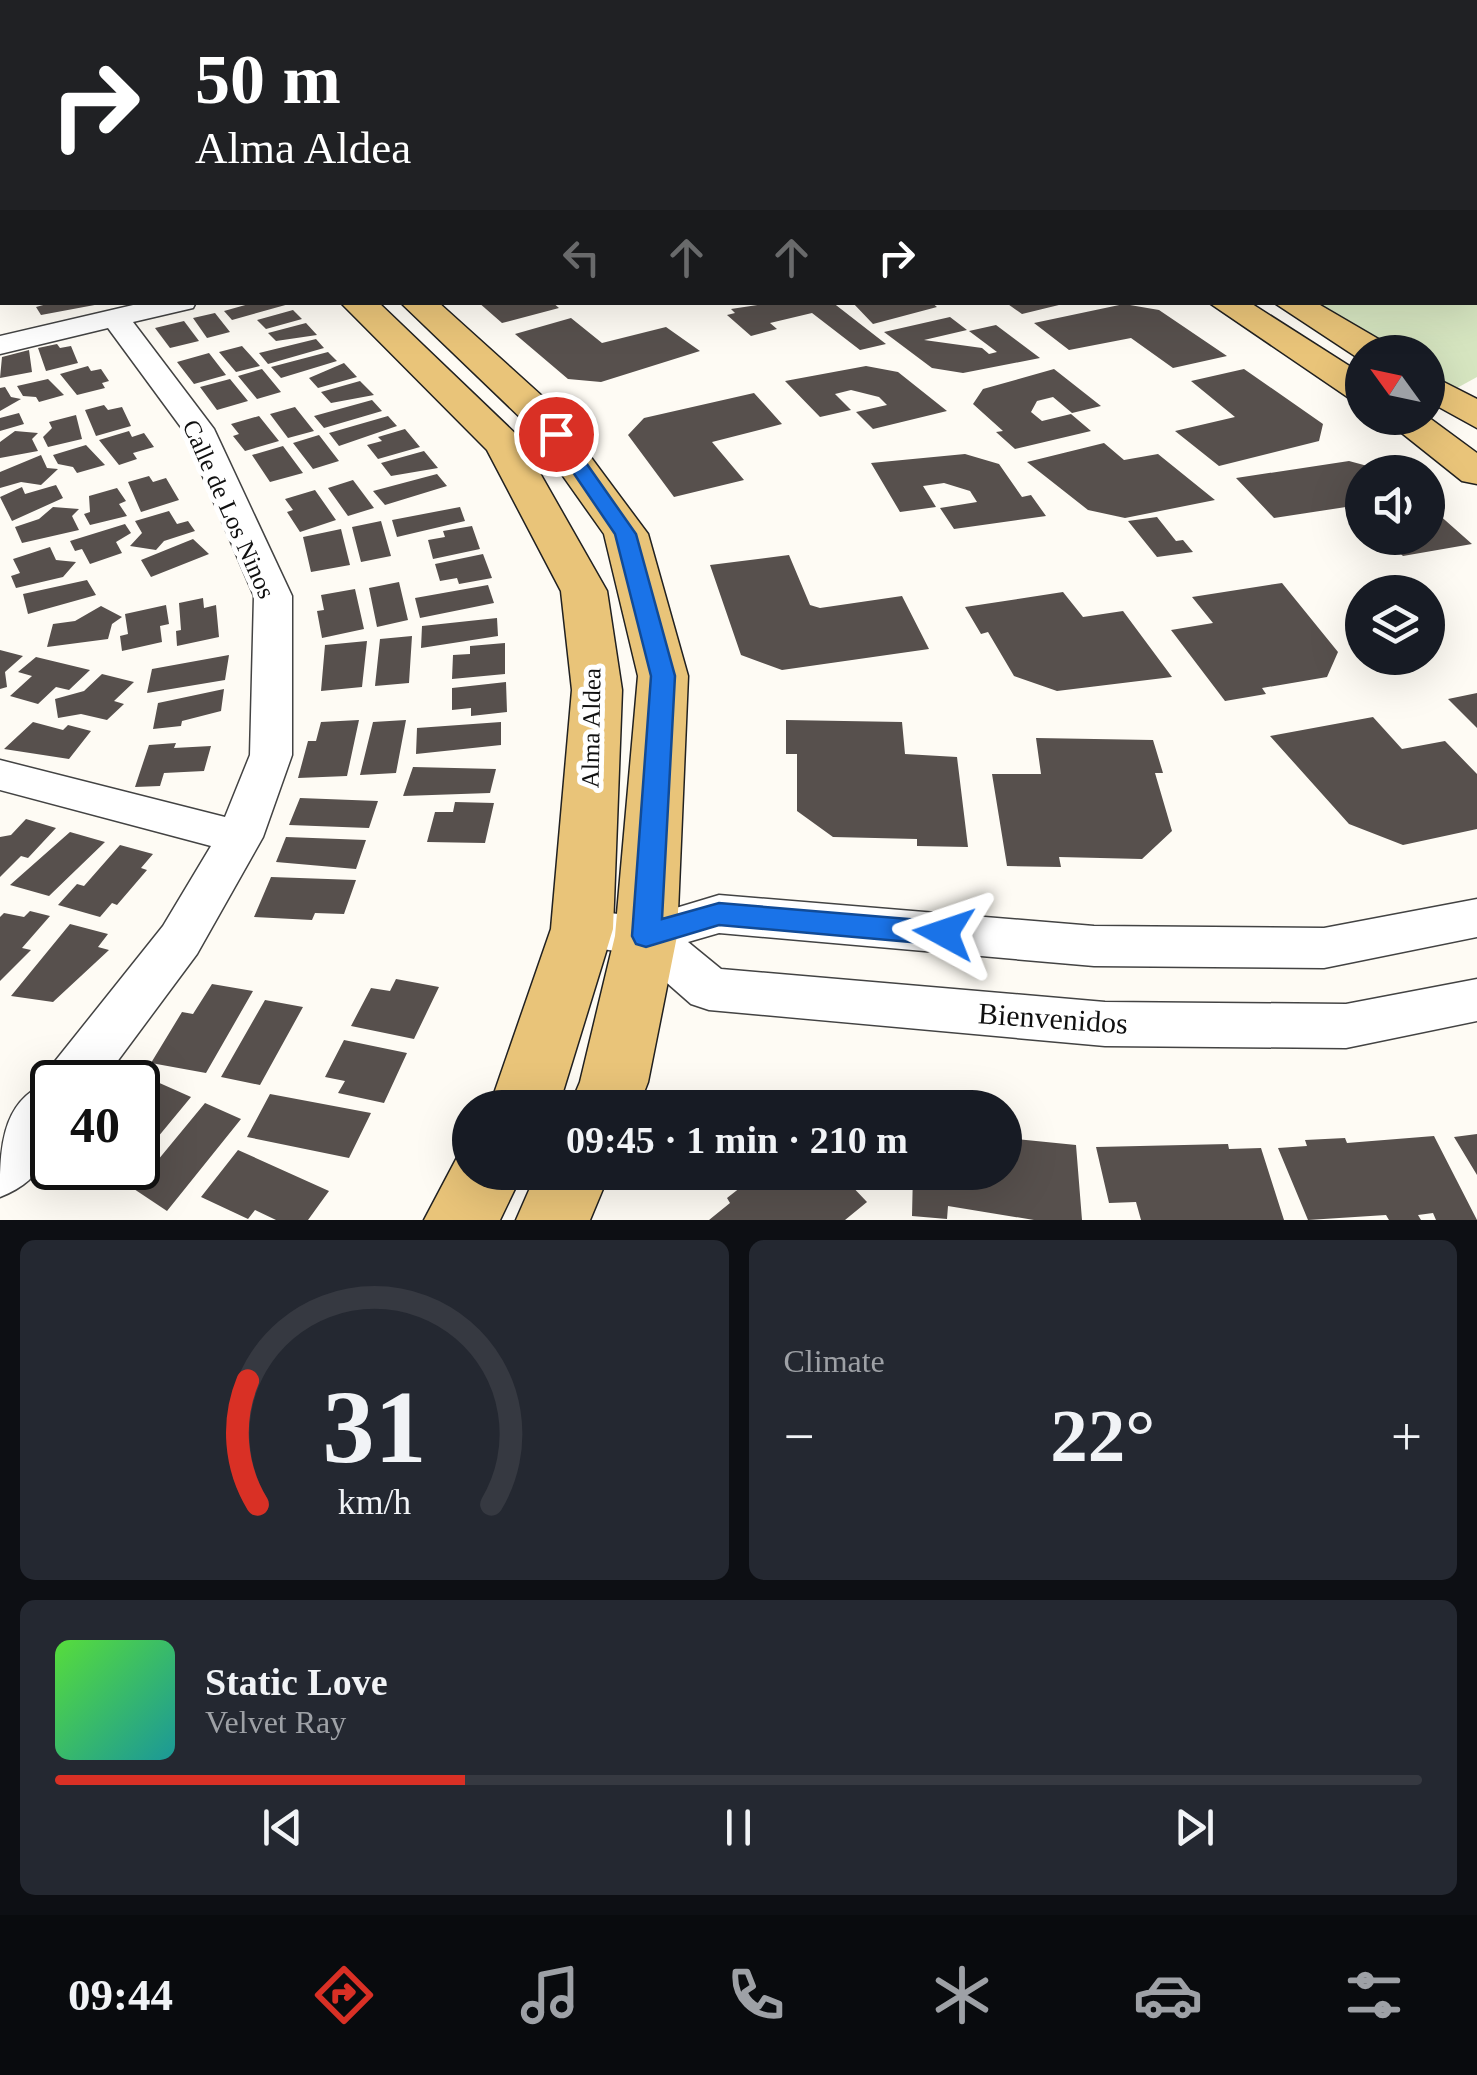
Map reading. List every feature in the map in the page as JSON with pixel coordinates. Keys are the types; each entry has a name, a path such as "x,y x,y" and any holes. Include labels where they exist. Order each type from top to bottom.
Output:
{"main road":[{"name":"Alma Aldea","path":"360,305 490,426 506,447 584,591 597,690 582,929 530,1090"},
{"path":"389,305 418,325 433,317 538,413 626,534 663,676 646,936 611,1090"},
{"path":"1230,305 1345,379"},
{"path":"1295,305 1345,335"},
{"path":"1445,396 1477,416"},
{"path":"1426,435 1477,472"},
{"path":"460,1220 477,1190"},
{"path":"553,1220 566,1190"}],"street":[{"path":"0,345 171,305"},
{"name":"Calle de Los Ninos","path":"88,1060 180,940 240,837 271,755 273,596 198,429 116,319"},
{"path":"0,775 240,837"},
{"path":"582,929 646,936 719,914 1094,946 1324,948 1477,918"},
{"name":"Bienvenidos","path":"646,936 709,989 1105,1024 1346,1026 1477,1000"},
{"path":"0,1171 30,1134"}],"green space":[{"path":"1302,305 1477,305 1477,377 1446,394 1445,335 1352,335"}],"building":[{"path":"43,305 95,305 41,315 36,307"},
{"path":"245,305 285,305 232,320 224,311"},
{"path":"481,305 559,308 502,323"},
{"path":"836,305 886,344 860,350 812,313 770,323 777,329 751,336 727,315 735,313 731,309"},
{"path":"855,305 937,307 873,324"},
{"path":"1009,305 1059,305 1022,314"},
{"path":"1130,305 1159,310 1227,356 1173,368 1131,338 1069,350 1034,323"},
{"path":"293,310 302,319 266,329 257,320"},
{"path":"215,313 230,332 207,338 193,318"},
{"path":"950,317 967,330 924,340 982,348 989,354 997,352 969,331 996,325 1040,358 963,373 932,368 884,332"},
{"path":"571,318 602,343 666,327 700,351 601,382 568,379 515,334"},
{"path":"184,321 199,341 170,348 155,328"},
{"path":"306,323 317,335 276,341 268,333"},
{"path":"316,339 324,348 268,364 259,353"},
{"path":"57,344 60,348 71,346 78,363 46,371 38,348"},
{"path":"242,346 260,366 236,372 219,352"},
{"path":"29,350 32,372 0,378 2,357"},
{"path":"328,352 337,361 281,378 271,367"},
{"path":"209,353 226,375 194,384 177,362"},
{"path":"344,363 357,377 318,388 309,378"},
{"path":"88,366 91,371 101,369 109,381 102,383 105,388 77,395 60,374"},
{"path":"866,366 898,372 947,411 873,429 856,412 887,405 879,397 851,390 835,394 851,410 820,417 785,381"},
{"path":"262,369 281,392 257,399 238,376"},
{"path":"1054,369 1101,406 1072,413 1053,397 1037,401 1031,412 1042,421 1071,414 1091,431 1015,449 996,432 1003,431 973,404 983,389"},
{"path":"1244,369 1323,424 1319,441 1219,466 1175,431 1235,417 1191,381"},
{"path":"48,379 64,395 39,402 36,397 23,396 17,386"},
{"path":"230,379 248,401 217,410 200,387"},
{"path":"360,381 374,395 331,403 321,392"},
{"path":"5,387 11,397 21,399 0,411 0,388"},
{"path":"754,393 782,424 712,442 744,480 674,497 628,435 644,418"},
{"path":"372,400 382,411 324,428 314,416"},
{"path":"104,405 108,410 122,407 131,426 96,436 85,410"},
{"path":"295,407 314,431 288,438 270,414"},
{"path":"19,413 24,424 0,431 0,418"},
{"path":"76,415 82,439 48,447 43,437 52,428 49,422"},
{"path":"259,416 279,441 245,451 233,436 239,434 231,424"},
{"path":"388,416 397,426 339,446 329,433"},
{"path":"405,429 420,447 378,459 367,445 382,441 378,437"},
{"path":"15,431 38,433 32,439 38,451 0,458 0,442"},
{"path":"129,431 132,437 144,433 154,447 133,453 137,459 119,465 99,440"},
{"path":"319,435 339,461 313,469 293,443"},
{"path":"1104,443 1124,460 1158,454 1215,500 1125,518 1088,510 1027,462"},
{"path":"86,445 105,465 77,473 73,467 58,464 53,455"},
{"path":"283,446 303,473 270,482 252,455"},
{"path":"424,451 438,468 391,476 381,463"},
{"path":"965,454 999,464 1022,497 1031,495 1046,516 954,529 940,508 977,502 970,491 944,483 923,486 936,507 900,512 871,463"},
{"path":"41,455 47,468 58,469 41,485 21,482 0,488 0,472"},
{"path":"1345,462 1345,507 1274,518 1236,478"},
{"path":"437,474 447,486 385,505 373,491"},
{"path":"149,476 153,482 166,478 179,500 141,512 128,482"},
{"path":"353,480 374,508 348,516 328,488"},
{"path":"56,485 63,498 12,521 0,497 22,487 25,494"},
{"path":"117,488 126,501 119,504 127,516 90,525 84,514 90,512 89,496"},
{"path":"315,490 336,520 300,532 287,512 293,510 285,499"},
{"path":"53,507 79,509 72,516 79,530 22,543 15,527 39,519"},
{"path":"460,507 465,521 397,537 392,520"},
{"path":"169,511 177,524 188,521 195,531 164,541 156,550 130,546 142,533 135,521"},
{"path":"1157,517 1176,541 1183,540 1193,552 1157,557 1128,521"},
{"path":"1445,520 1472,544 1445,549"},
{"path":"381,521 391,556 361,562 352,527"},
{"path":"125,524 131,533 116,542 122,553 90,564 82,549 75,551 70,541"},
{"path":"472,526 480,549 433,559 428,540 445,537 443,531"},
{"path":"341,529 350,565 311,572 303,537"},
{"path":"193,539 209,554 151,577 141,560"},
{"path":"50,547 56,560 76,562 63,577 16,588 11,576 20,573 13,559"},
{"path":"483,554 492,578 459,584 457,578 440,581 435,564"},
{"path":"789,555 810,605 820,608 902,596 929,649 782,670 741,655 710,565"},
{"path":"87,580 96,595 28,614 23,594"},
{"path":"399,582 408,620 377,627 369,588"},
{"path":"1282,583 1338,652 1327,677 1262,688 1266,694 1225,701 1171,630 1213,623 1192,597"},
{"path":"488,585 494,603 420,618 415,598"},
{"path":"355,589 364,629 322,638 317,611 324,610 321,595"},
{"path":"1063,592 1083,617 1123,611 1172,677 1057,691 1014,676 988,632 981,634 965,607"},
{"path":"203,598 204,608 216,605 219,637 177,646 176,631 181,630 179,603"},
{"path":"166,605 169,624 160,626 162,642 122,651 120,636 128,634 125,614"},
{"path":"101,606 122,617 112,624 108,639 47,647 53,624 75,621"},
{"path":"497,618 498,636 421,648 422,626"},
{"path":"412,636 409,683 375,686 380,639"},
{"path":"367,641 362,687 321,691 325,645"},
{"path":"505,643 505,674 452,679 453,655 470,654 470,646"},
{"path":"0,650 23,656 5,672 7,687 0,689"},
{"path":"229,655 225,680 147,693 152,669"},
{"path":"36,657 90,670 69,690 56,687 38,704 10,696 32,676 18,672"},
{"path":"102,674 134,682 114,701 124,704 107,720 81,714 58,718 55,699 84,691"},
{"path":"506,682 507,712 471,716 471,708 452,710 452,688"},
{"path":"224,689 221,711 182,721 181,726 153,729 158,703"},
{"path":"1477,693 1477,728 1448,699"},
{"path":"1373,717 1402,749 1445,741 1477,774 1477,829 1403,845 1349,824 1270,736"},
{"path":"359,720 347,776 298,778 308,741 316,741 321,722"},
{"path":"406,720 396,773 360,775 373,722"},
{"path":"786,720 902,722 905,754 957,757 968,847 917,846 917,839 833,837 797,811 797,754 786,754"},
{"path":"33,722 63,730 68,725 91,731 69,759 4,749"},
{"path":"501,722 501,745 416,754 417,728"},
{"path":"1036,738 1153,740 1163,773 1155,773 1172,831 1142,859 1059,857 1061,867 1007,866 992,774 1041,774"},
{"path":"176,743 174,748 211,746 204,771 164,773 160,786 135,787 149,745"},
{"path":"413,767 496,769 490,793 403,796"},
{"path":"300,798 378,801 369,828 289,825"},
{"path":"455,802 494,803 485,843 427,842 435,812 453,812"},
{"path":"26,819 56,828 28,858 21,856 0,877 0,837 11,835"},
{"path":"70,832 105,842 49,896 10,885"},
{"path":"286,837 366,840 356,869 276,862"},
{"path":"120,845 153,854 141,868 147,870 117,905 112,903 100,917 58,905 77,884 84,886"},
{"path":"271,877 356,880 344,914 315,913 312,920 254,917"},
{"path":"30,911 50,916 22,948 31,950 0,981 0,917 4,913 24,917"},
{"path":"70,924 108,934 98,947 109,950 53,1002 11,996"},
{"path":"396,979 439,987 414,1039 351,1026 371,988 390,991"},
{"path":"212,984 253,991 206,1073 153,1060 182,1012 193,1014"},
{"path":"265,1000 303,1007 260,1085 221,1077"},
{"path":"344,1040 407,1053 384,1103 338,1093 345,1081 325,1077"},
{"path":"160,1083 191,1097 160,1134"},
{"path":"270,1094 371,1113 349,1158 247,1137"},
{"path":"205,1103 241,1119 167,1211 136,1190 160,1190 160,1158"},
{"path":"1477,1134 1477,1175 1454,1137"},
{"path":"1434,1136 1477,1220 1436,1220 1433,1213 1418,1215 1421,1220 1389,1220 1386,1215 1308,1220 1278,1148 1307,1146 1305,1140 1345,1138 1347,1143"},
{"path":"1022,1140 1076,1145 1082,1220 1034,1220 948,1206 947,1219 912,1216 913,1190 1022,1190"},
{"path":"1228,1144 1229,1149 1261,1148 1284,1220 1141,1220 1136,1202 1109,1203 1096,1147"},
{"path":"238,1150 329,1191 308,1220 276,1220 255,1210 248,1219 201,1197"},
{"path":"737,1190 856,1190 867,1202 845,1220 709,1220 730,1203 727,1198"}],"route":[{"path":"556,434 626,534 663,676 646,936 719,914 944,933"}]}
